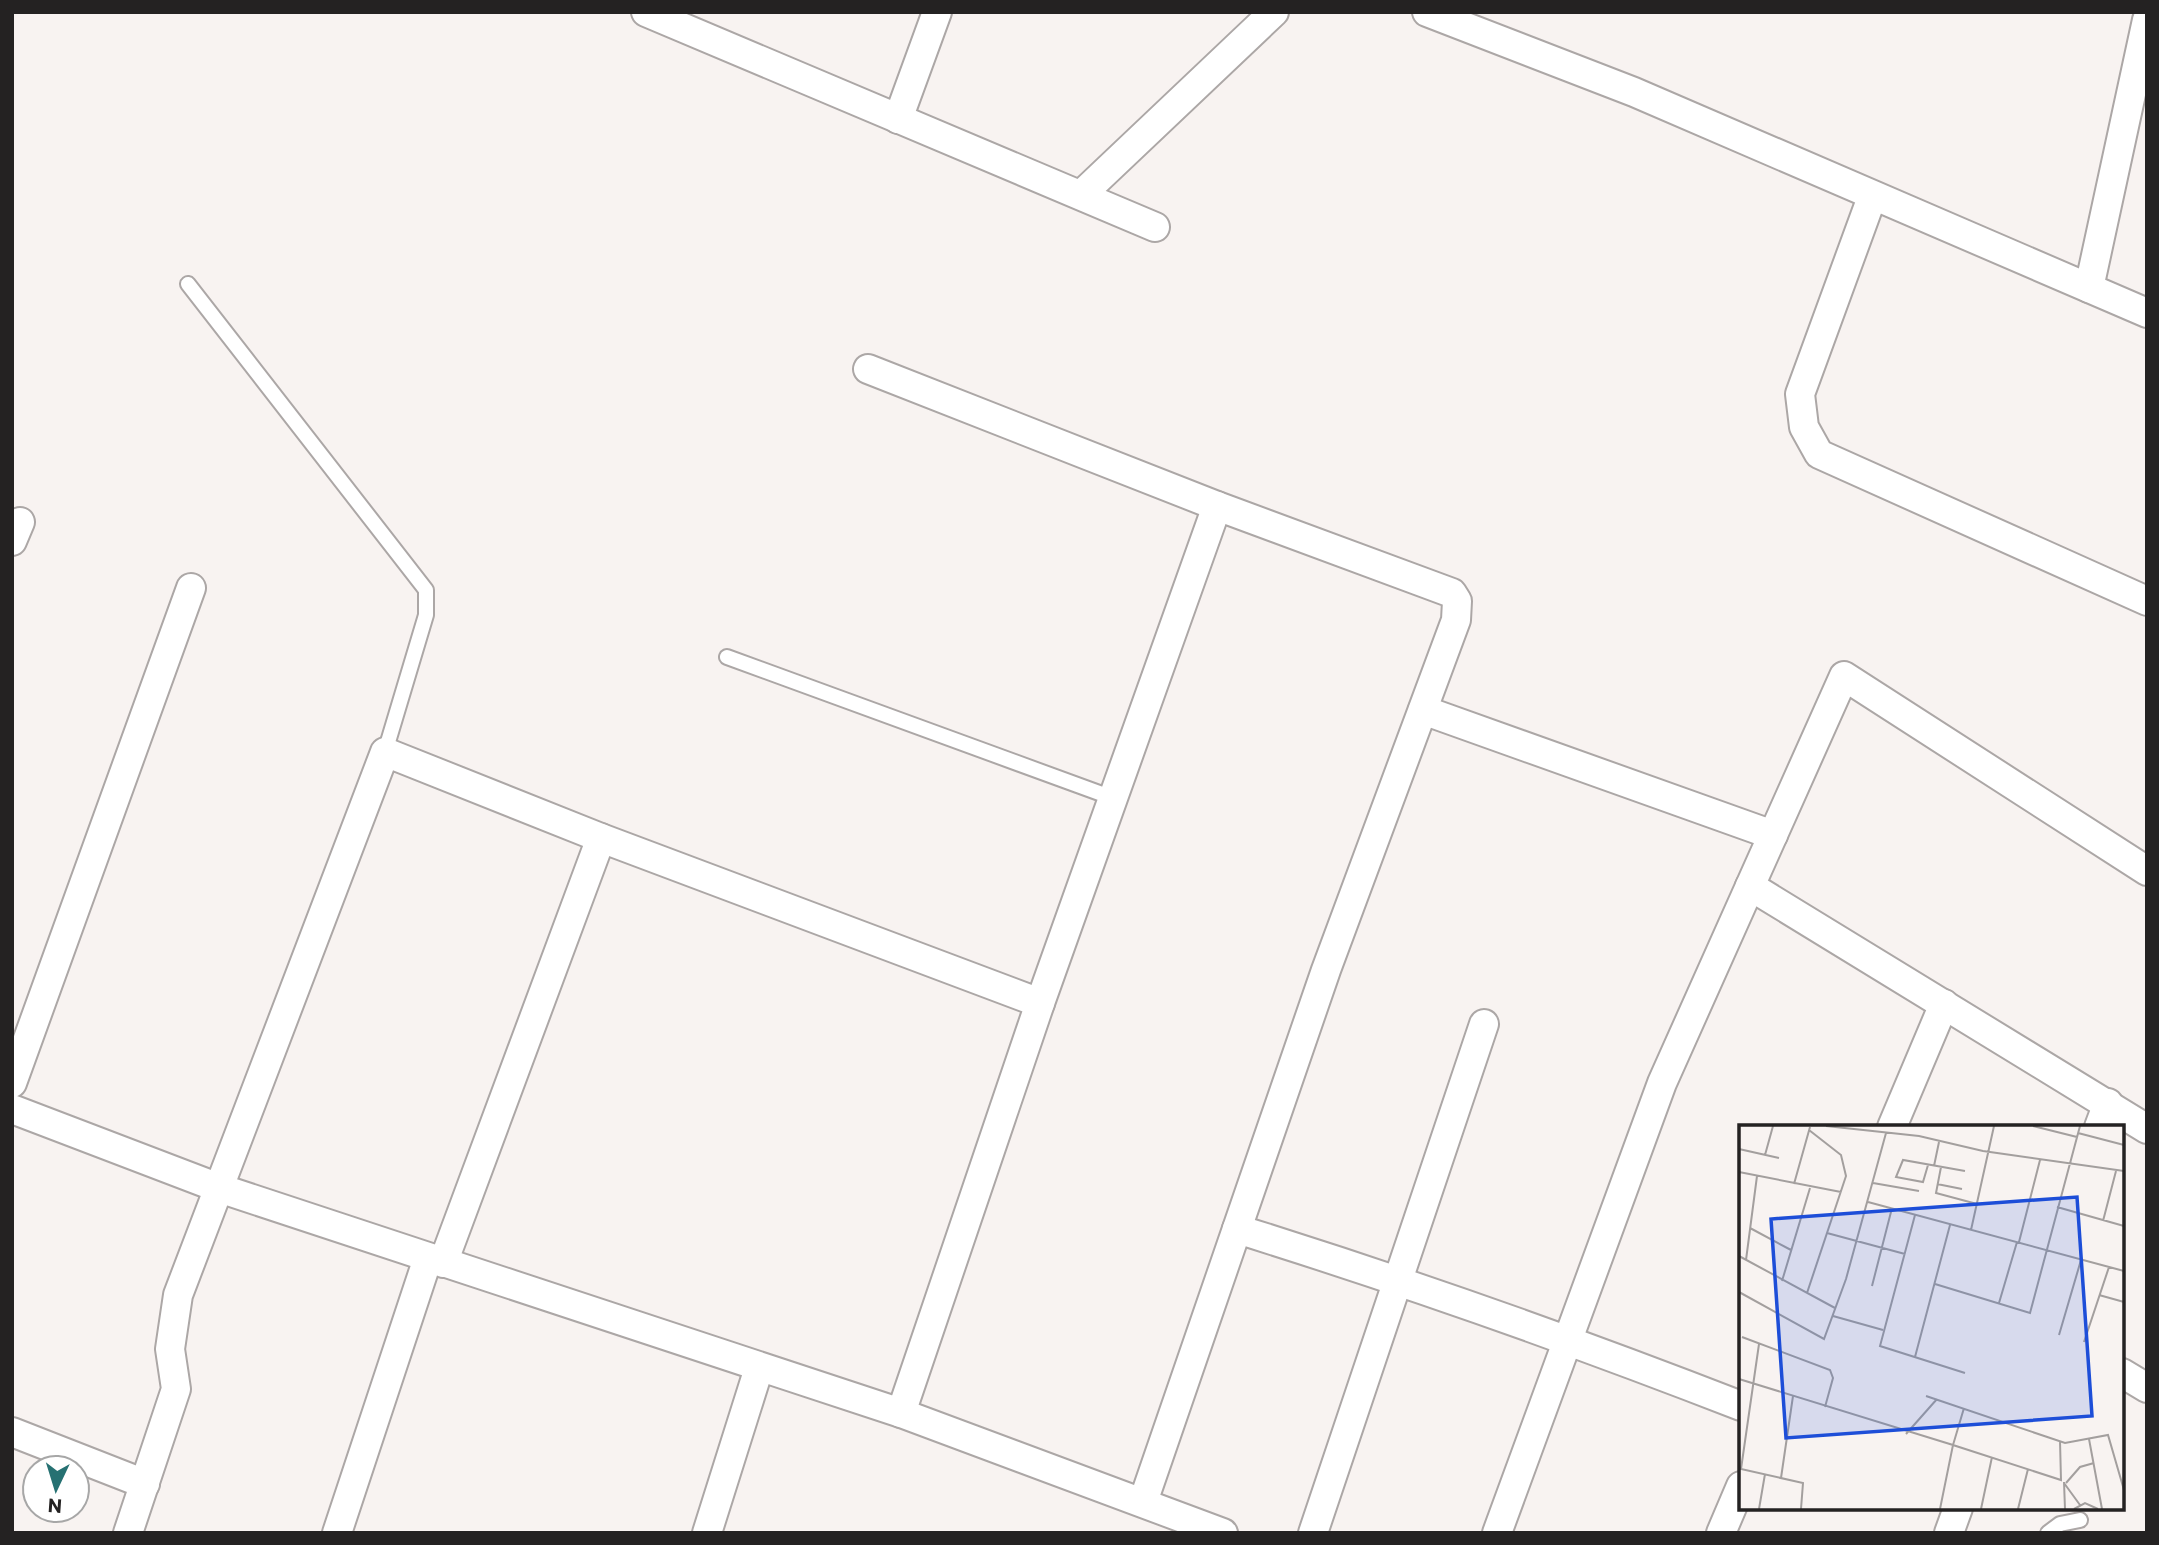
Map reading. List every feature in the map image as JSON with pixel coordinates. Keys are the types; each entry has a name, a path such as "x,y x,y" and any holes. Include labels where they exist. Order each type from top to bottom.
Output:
{"street":[{"path":"646,12 1155,226"},
{"path":"898,119 937,12"},
{"path":"1081,195 1274,12"},
{"path":"1427,12 1634,92 1872,197 2147,313"},
{"path":"2089,288 2147,20"},
{"path":"1872,197 1800,394 1804,427 1819,454 2147,601"},
{"path":"869,369 1217,506 1452,593 1457,601 1457,620 1326,970 1143,1502"},
{"path":"901,1413 1040,1003 1217,506"},
{"path":"12,1083 191,588"},
{"path":"1497,1533 1662,1083 1844,676 2147,871"},
{"path":"1423,710 1773,835"},
{"path":"128,1533 176,1389 170,1349 178,1295 385,752 601,838 1040,1003"},
{"path":"337,1533 435,1261 601,838"},
{"path":"1750,886 1944,1004 2103,1115 2147,1129"},
{"path":"1893,1125 1944,1004"},
{"path":"1313,1533 1484,1024"},
{"path":"12,1110 219,1188 901,1413 1223,1533"},
{"path":"1237,1229 1398,1280 1568,1339 1739,1405"},
{"path":"707,1533 759,1368"},
{"path":"2124,1374 2147,1388"},
{"path":"12,1432 145,1483"},
{"path":"1721,1533 1739,1491"},
{"path":"1949,1533 1957,1510"}],"lane":[{"path":"188,284 426,590 426,615 385,752"},
{"path":"727,657 1113,798"},
{"path":"2048,1533 2060,1524 2080,1520"}]}
